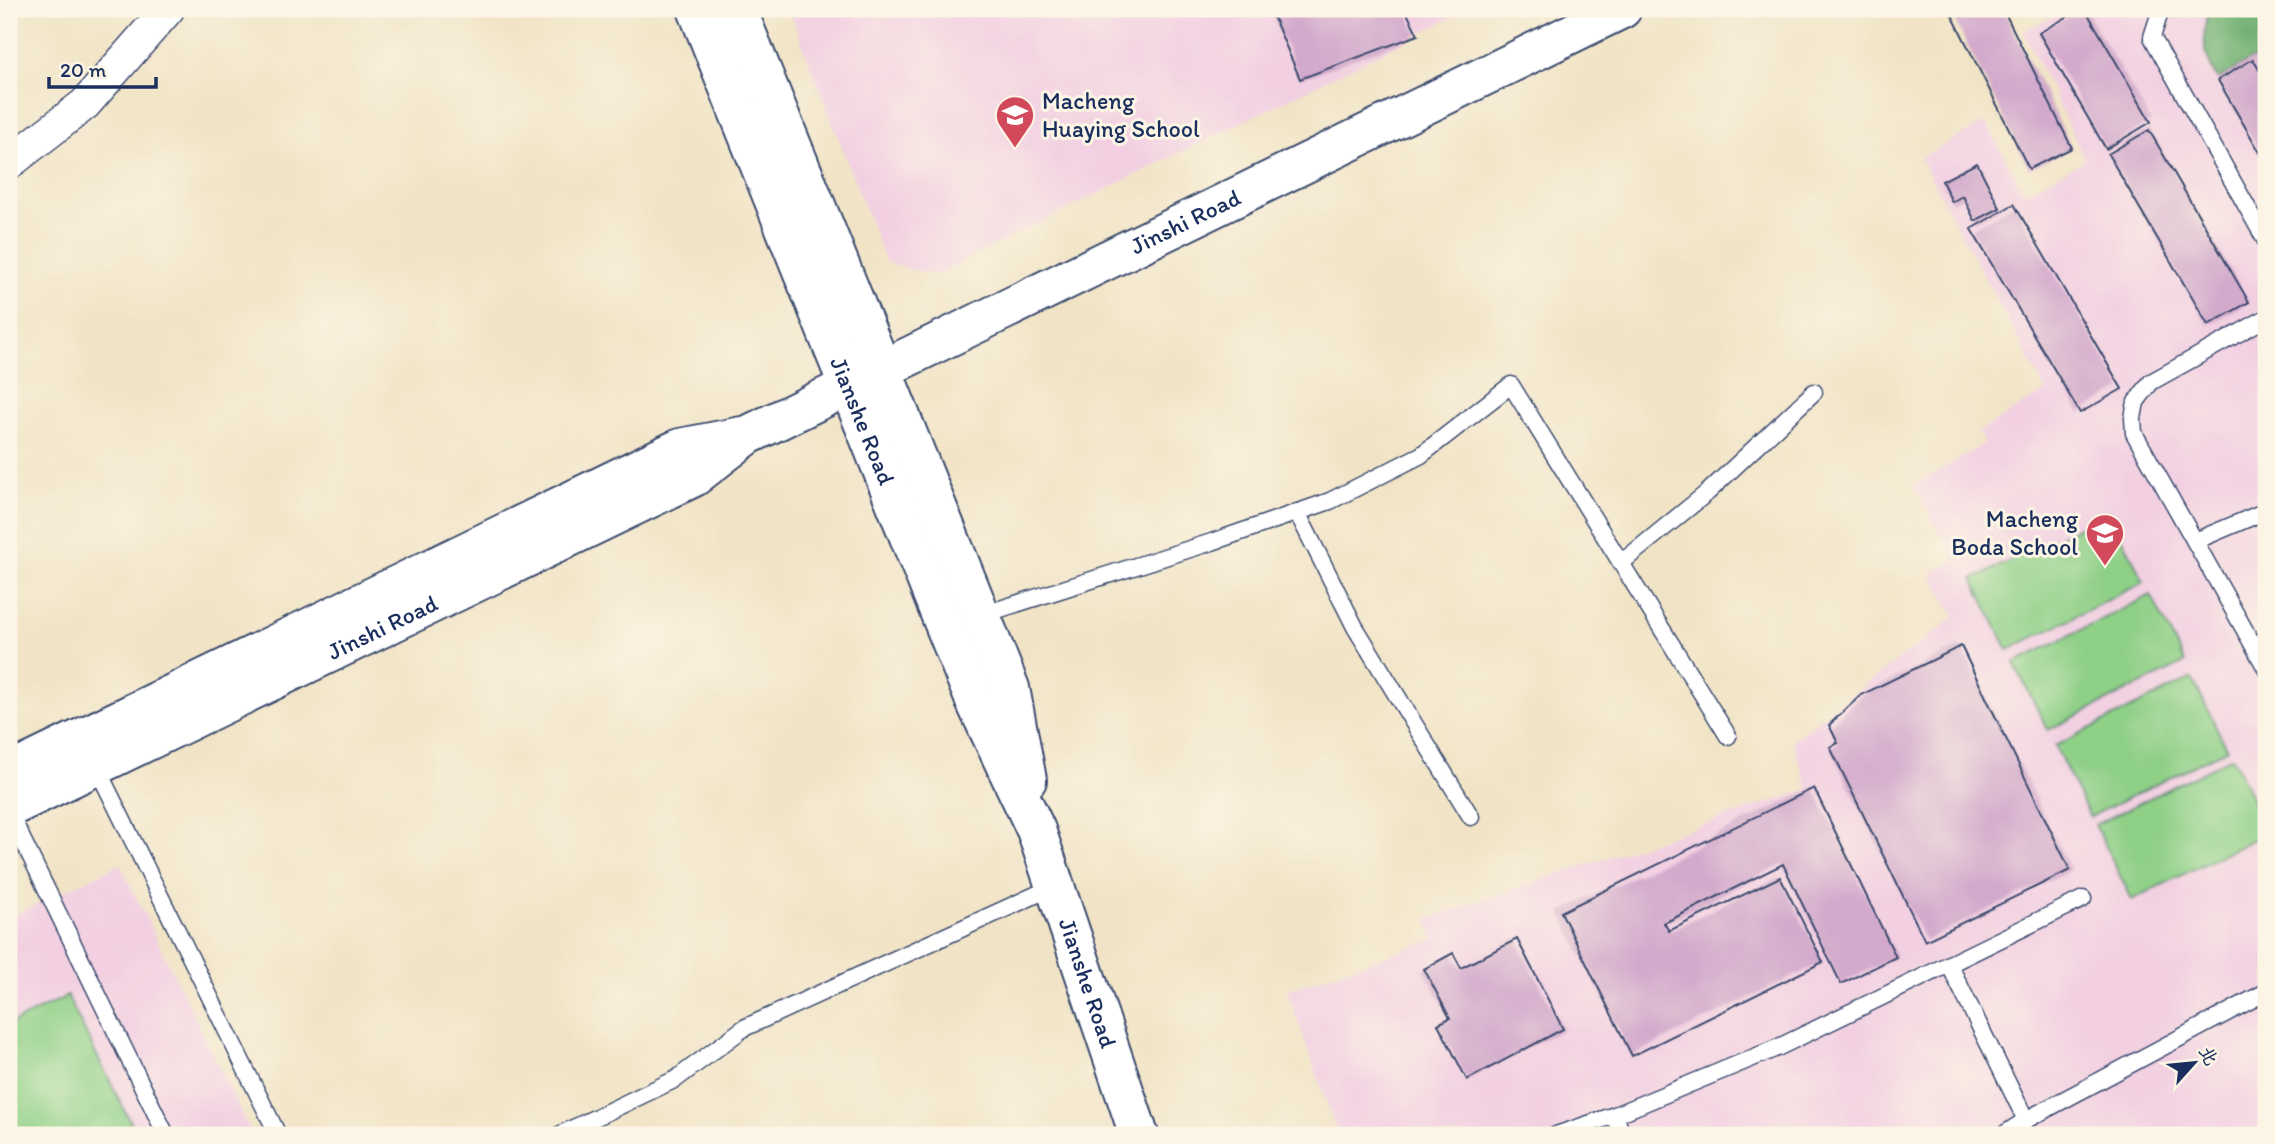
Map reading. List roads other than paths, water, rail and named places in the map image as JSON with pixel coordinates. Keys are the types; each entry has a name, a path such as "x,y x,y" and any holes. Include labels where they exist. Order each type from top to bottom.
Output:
{"main road":[{"name":"Jianshe Road","path":"697,9 975,701 1036,830 1139,1135"},
{"name":"Jianshe Road","path":"737,9 1010,688 1036,830"},
{"name":"Jinshi Road","path":"9,810 695,477 748,435 1622,9"},
{"name":"Jinshi Road","path":"9,773 680,448 748,435"}],"street":[{"path":"9,163 85,104 168,9"}],"lane":[{"path":"2161,9 2152,37 2266,241"},
{"path":"2266,318 2151,382 2136,402 2133,418 2134,433 2266,668"},
{"path":"981,615 1330,500 1421,455 1511,385 1728,736"},
{"path":"1621,563 1708,492 1814,392"},
{"path":"2195,541 2266,511"},
{"path":"1297,512 1355,627 1471,817"},
{"path":"96,766 278,1135"},
{"path":"9,810 166,1135"},
{"path":"559,1135 676,1079 744,1028 1055,886"},
{"path":"1556,1135 1615,1115 1779,1047 2083,899"},
{"path":"1949,964 2026,1120"},
{"path":"2003,1135 2026,1120 2266,992"},
{"path":"1615,1115 1622,1135"}],"place":[{"name":"Macheng Huaying School","path":"1015,149"},
{"name":"Macheng Boda School","path":"2105,567"}]}
